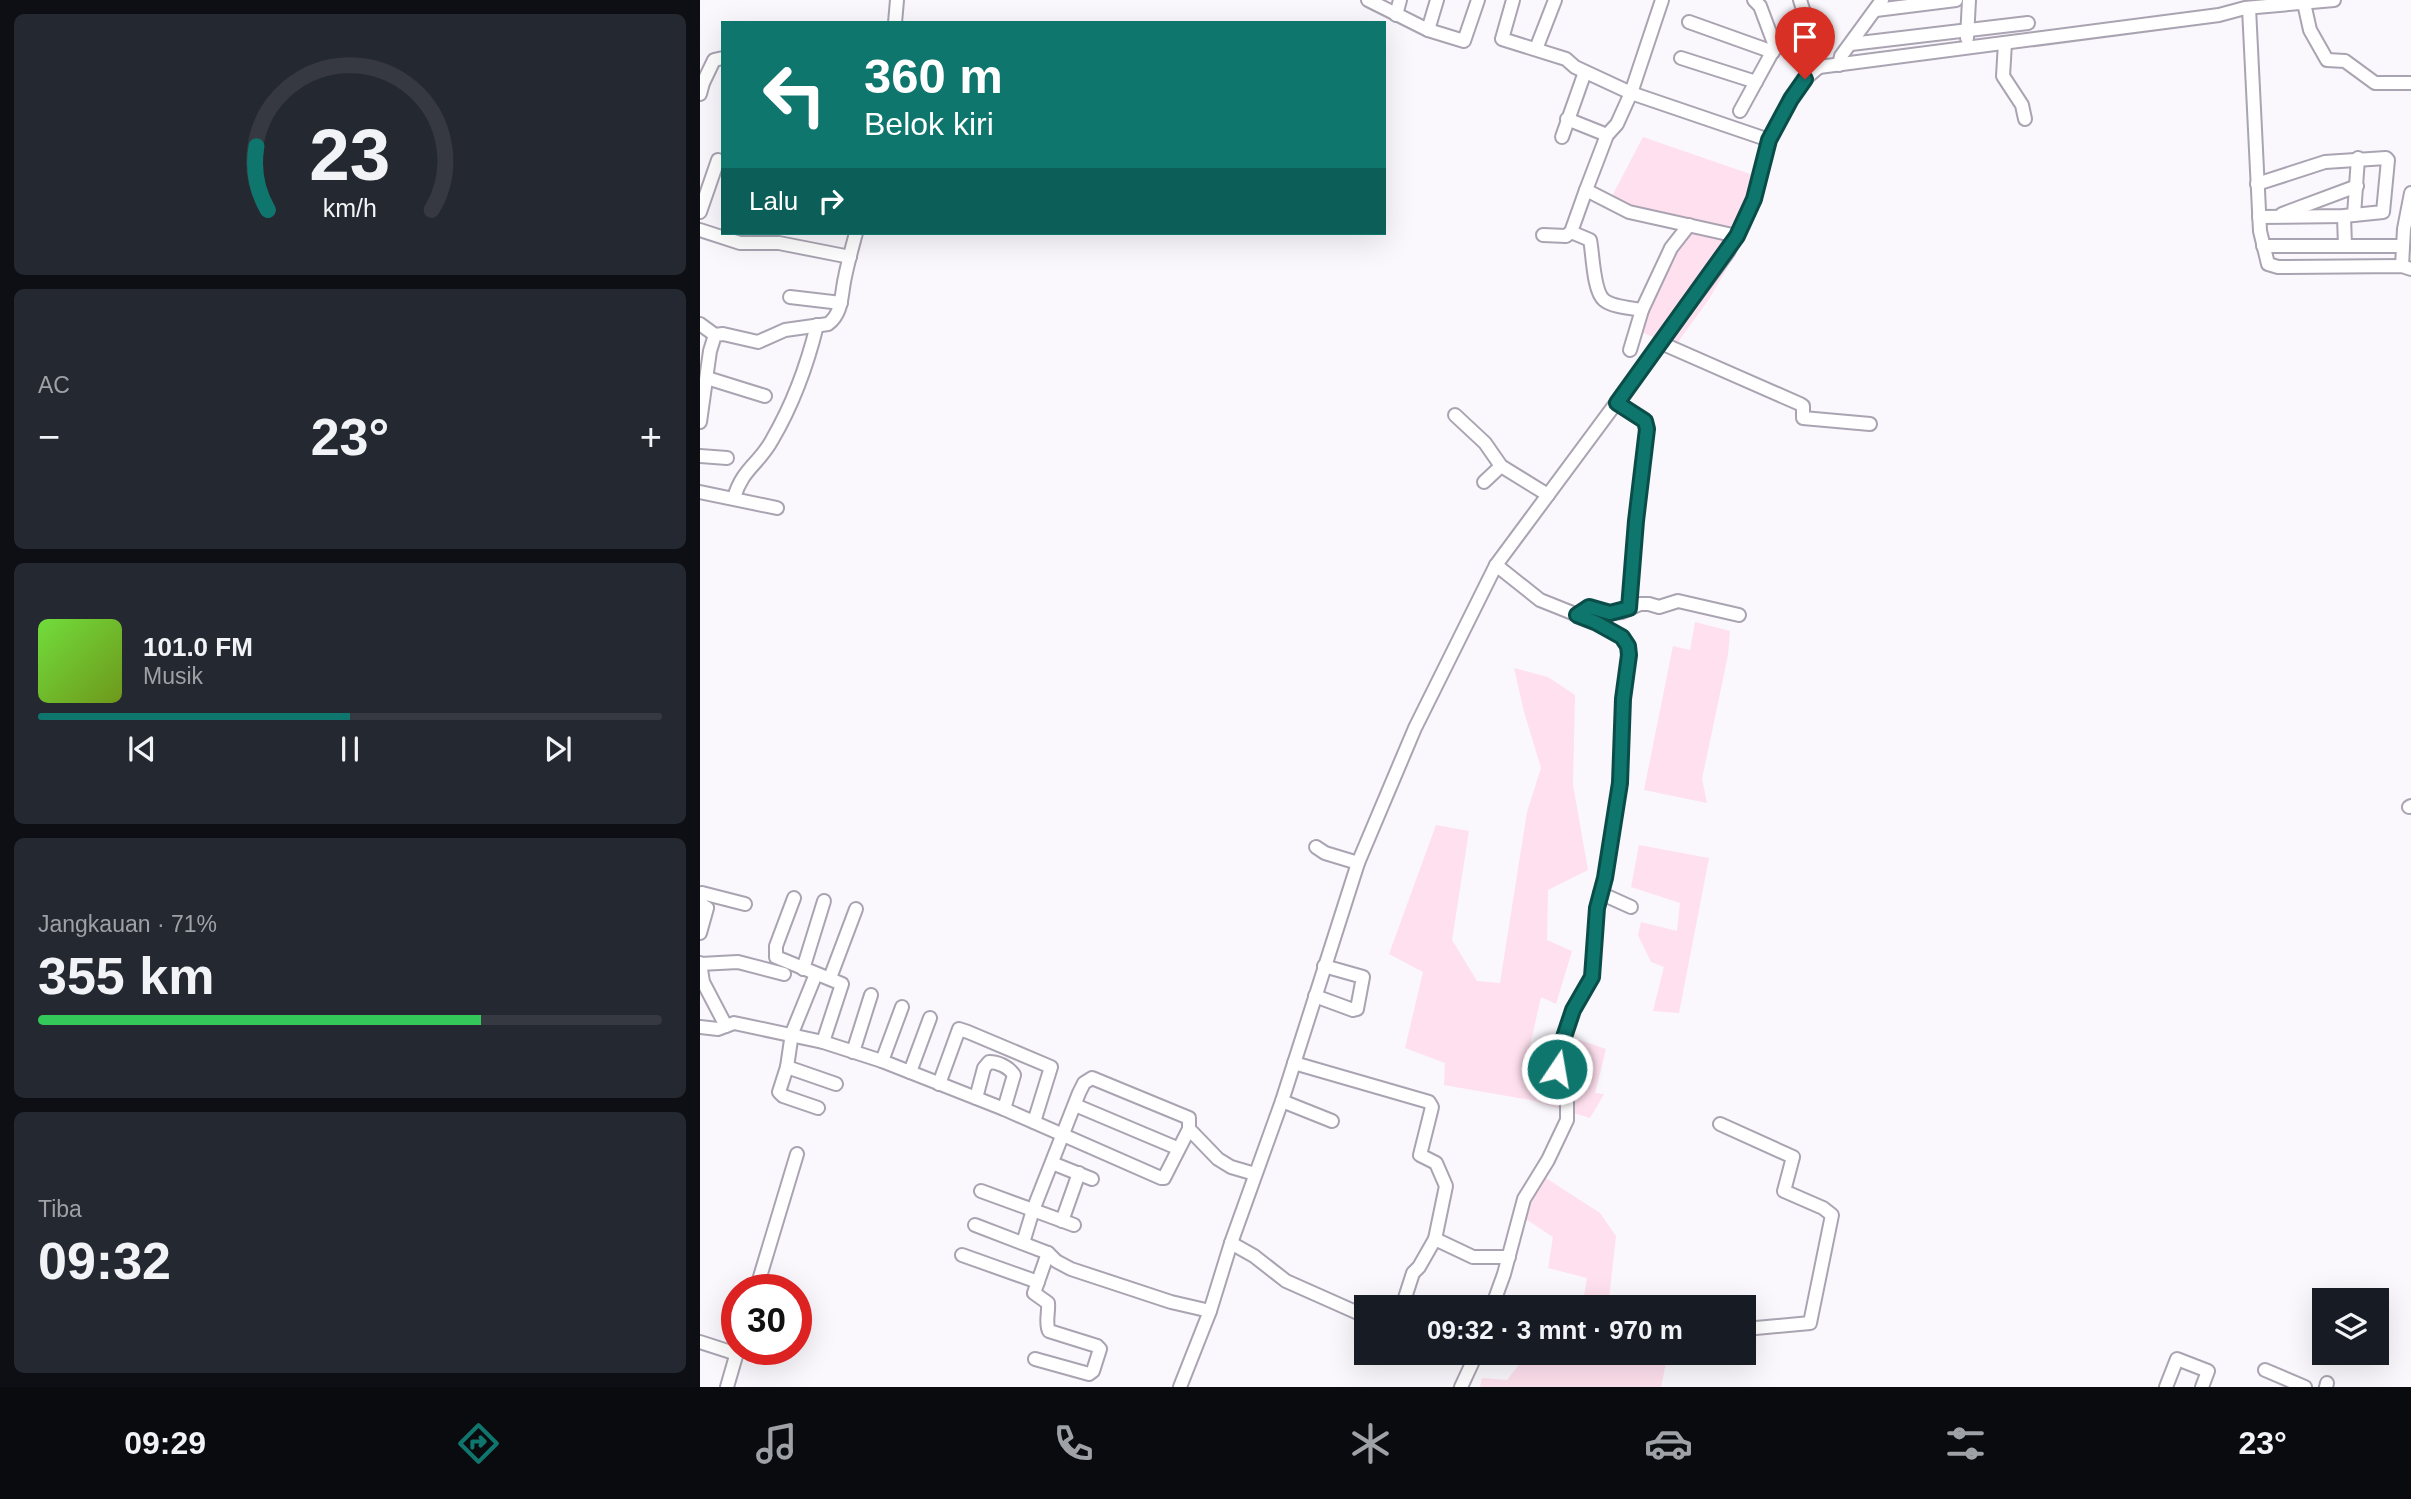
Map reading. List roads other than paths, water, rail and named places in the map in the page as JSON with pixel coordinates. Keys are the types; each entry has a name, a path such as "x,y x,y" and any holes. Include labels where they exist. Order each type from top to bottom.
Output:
{"street":[{"path":"895,21 897,0"},
{"path":"1367,0 1428,30 1464,41 1478,0"},
{"path":"1396,15 1401,0"},
{"path":"1428,30 1437,0"},
{"path":"1513,0 1501,39 1566,59 1574,67 1631,93 1769,140"},
{"path":"1536,49 1555,0"},
{"path":"1543,235 1566,236 1571,232 1607,135 1617,124 1631,93 1662,0"},
{"path":"1740,111 1774,49 1760,6 1754,0"},
{"path":"1800,0 1819,67"},
{"path":"1844,54 1879,5 1956,0"},
{"path":"1967,37 1969,0"},
{"path":"1844,54 1967,37 2005,43 2219,15 2247,8 2334,0"},
{"path":"2304,3 2310,30 2327,60 2345,61 2375,83 2411,83"},
{"path":"2247,8 2259,218 2268,264 2278,267 2406,267 2403,246 2411,193"},
{"path":"1689,22 1774,49 1817,53"},
{"path":"1180,1387 1210,1311 1231,1243 1282,1101 1358,863 1415,728 1496,565 1737,236 1754,199 1769,140 1805,79 1819,67 1844,54 1967,37 2028,23"},
{"path":"2005,43 2003,76 2022,105 2025,118"},
{"path":"700,94 714,60 721,58"},
{"path":"1681,58 1756,82"},
{"path":"1562,137 1585,72"},
{"path":"1567,118 1607,135"},
{"path":"2257,184 2325,162 2358,158 2388,159 2383,212 2349,216 2259,218"},
{"path":"2345,246 2357,186 2358,158"},
{"path":"700,212 702,198 718,160"},
{"path":"2273,217 2357,186"},
{"path":"1586,190 1629,212 1737,236"},
{"path":"1630,350 1642,310 1671,248 1689,225"},
{"path":"700,230 740,243 755,237 850,257"},
{"path":"1571,232 1590,240 1590,256 1601,297 1607,302 1642,310"},
{"path":"700,324 715,335 723,334 758,342 785,330 832,321 841,303 856,235"},
{"path":"2263,246 2403,246"},
{"path":"790,297 841,303"},
{"path":"734,498 741,477 771,443 788,408 804,371 817,325"},
{"path":"700,422 711,344 715,335"},
{"path":"1661,343 1800,404 1803,418 1870,424"},
{"path":"707,378 765,396"},
{"path":"1617,403 1645,421 1647,429 1629,608"},
{"path":"1455,415 1485,443 1501,466 1548,495"},
{"path":"700,456 727,458"},
{"path":"1484,482 1501,466"},
{"path":"700,492 777,508"},
{"path":"1496,565 1540,600 1595,622 1622,637 1628,646 1629,655 1623,699 1620,783 1595,926 1592,977 1573,1010 1557,1058 1557,1069 1567,1094 1567,1120 1548,1160 1524,1199 1496,1295"},
{"path":"1577,615 1589,607 1610,613 1645,603 1663,607 1678,601 1739,615"},
{"path":"1316,846 1325,853 1358,863"},
{"path":"700,933 707,908 700,903 702,893 746,904"},
{"path":"1600,893 1631,907"},
{"path":"794,898 775,953 779,960 842,984 824,1042"},
{"path":"803,969 824,901"},
{"path":"830,978 856,909"},
{"path":"726,1026 703,982 700,964 738,962 784,974"},
{"path":"1315,996 1353,1010 1357,1009 1363,977 1324,966"},
{"path":"816,974 792,1033 787,1067 779,1094 818,1108"},
{"path":"853,1052 871,995"},
{"path":"882,1061 902,1007"},
{"path":"910,1072 930,1018"},
{"path":"700,1027 718,1029 734,1023 792,1033 882,1061 1004,1109 1034,1122 1063,1135 1163,1179 1189,1129 1189,1118 1095,1078 1084,1083 1075,1105 1063,1135 1052,1163 1033,1210 1023,1243"},
{"path":"939,1084 959,1029 968,1032 1051,1066 1034,1122"},
{"path":"976,1098 984,1068 989,1062 994,1062 1014,1075 1004,1109"},
{"path":"1294,1063 1429,1102 1432,1107 1420,1155 1436,1163 1446,1186 1435,1239 1413,1273 1406,1295"},
{"path":"787,1067 836,1084"},
{"path":"1282,1101 1332,1121"},
{"path":"1075,1105 1177,1148"},
{"path":"1720,1124 1793,1157 1784,1191 1823,1208 1832,1215 1810,1323 1756,1328"},
{"path":"1189,1129 1218,1159 1231,1167 1255,1174"},
{"path":"761,1274 797,1154"},
{"path":"1052,1163 1093,1179"},
{"path":"981,1191 1068,1223 1079,1173"},
{"path":"975,1225 1048,1253 1071,1269 1171,1302 1210,1311"},
{"path":"1435,1239 1473,1257 1509,1257"},
{"path":"1231,1243 1254,1256 1286,1281 1354,1311"},
{"path":"1035,1359 1089,1374 1093,1371 1100,1349 1049,1331 1048,1303 1034,1293 1048,1253"},
{"path":"962,1255 1038,1282"},
{"path":"700,1342 721,1347"},
{"path":"2166,1387 2178,1359 2208,1371 2202,1387"},
{"path":"727,1387 733,1365"},
{"path":"1461,1387 1472,1365"},
{"path":"2265,1370 2305,1387"}]}
